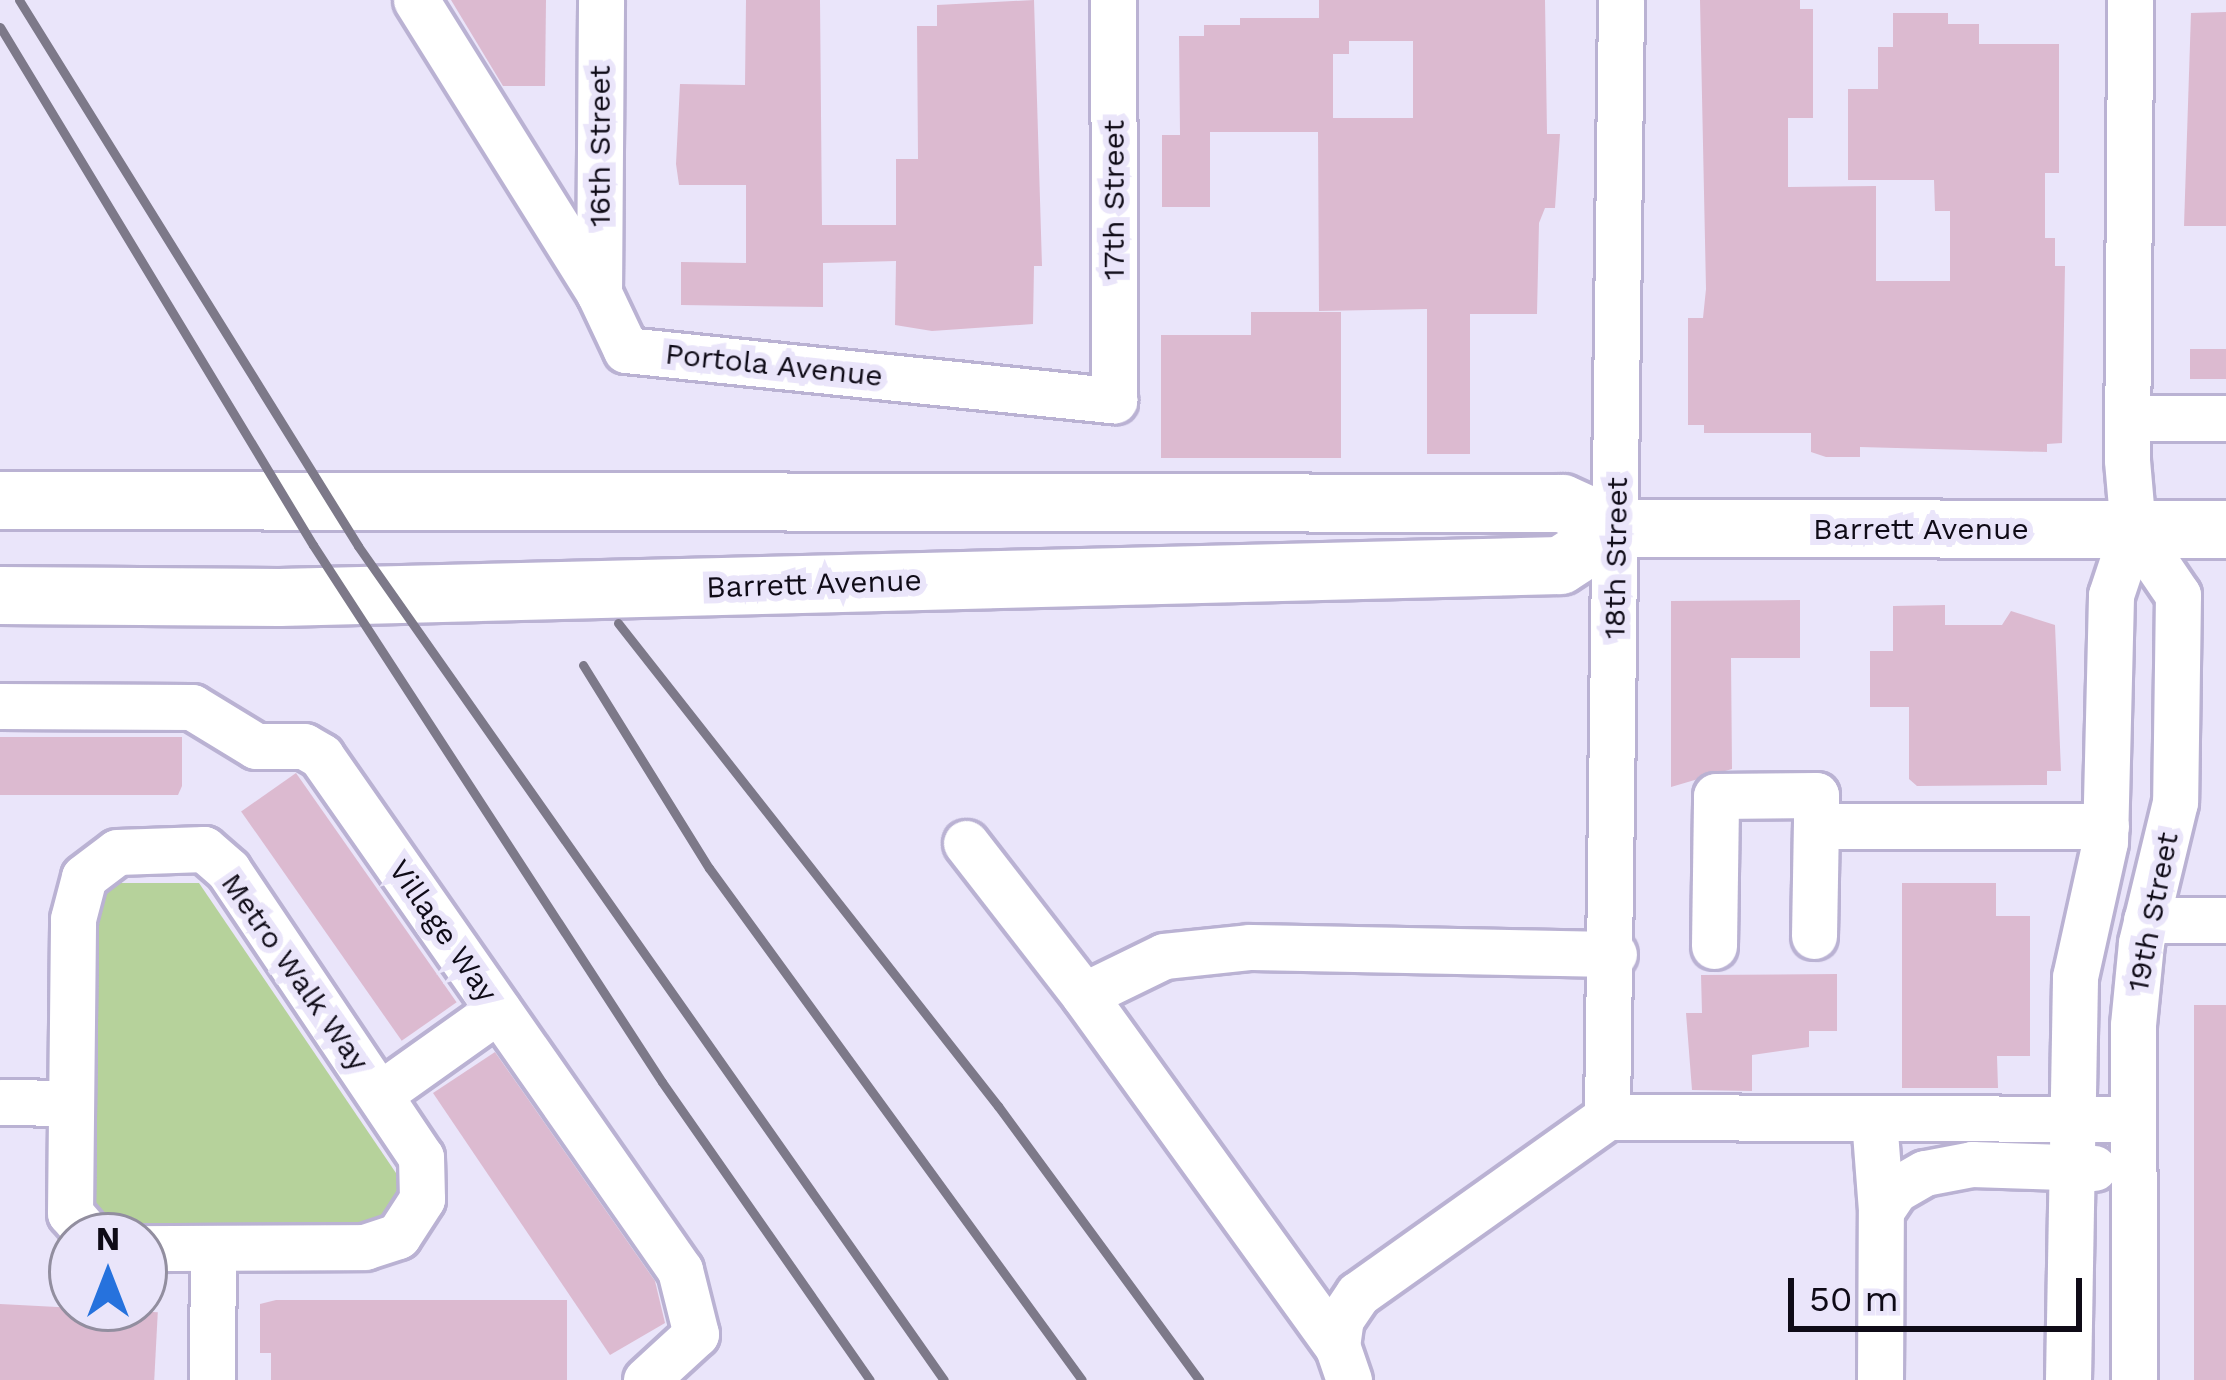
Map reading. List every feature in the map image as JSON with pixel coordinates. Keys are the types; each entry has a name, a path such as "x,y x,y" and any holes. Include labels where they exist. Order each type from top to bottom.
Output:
{"main road":[{"name":"Barrett Avenue","path":"0,500 1562,503 1617,528 2226,530"},
{"name":"Barrett Avenue","path":"0,595 279,597 1560,565 1617,528"}],"street":[{"name":"Portola Avenue","path":"416,0 599,293 626,350 1114,400"},
{"name":"16th Street","path":"599,293 601,0"},
{"name":"17th Street","path":"1113,0 1114,400"},
{"name":"18th Street","path":"1606,1117 1614,954 1621,0"},
{"name":"19th Street","path":"2068,1380 2068,1168 2075,976 2106,826 2111,595 2134,530 2128,418 2130,0"},
{"path":"2128,418 2226,418"},
{"name":"19th Street","path":"2134,530 2178,595 2175,802 2146,920 2134,1025 2134,1380"},
{"name":"Village Way","path":"0,706 192,707 256,746 304,746 321,756 680,1270 695,1307 696,1334 646,1380"},
{"path":"1714,946 1716,796 1816,795 1814,936"},
{"path":"1816,826 2106,826"},
{"path":"966,843 1084,995 1343,1363"},
{"name":"Metro Walk Way","path":"70,1212 73,919 84,877 117,852 155,846 204,849 228,870 421,1157 422,1199 398,1236 365,1247 168,1249"},
{"path":"2146,920 2226,920"},
{"path":"1084,995 1164,956 1250,946 1614,954"},
{"name":"Metro Walk Way","path":"380,1094 498,1010"},
{"path":"0,1102 69,1103"},
{"path":"1343,1363 1341,1318 1358,1294 1606,1117 2134,1119"},
{"path":"1874,1119 1881,1211 1880,1380"},
{"path":"1881,1211 1894,1190 1925,1173 1972,1164 2134,1169"},
{"path":"212,1380 213,1250"}],"green space":[{"path":"118,883 199,883 396,1173 399,1199 386,1220 365,1229 168,1227 168,1212 99,1212 91,1198 97,896"}],"building":[{"path":"451,0 546,0 545,86 503,86"},
{"path":"746,0 820,0 822,225 896,225 896,159 918,159 917,26 937,26 937,5 1034,0 1042,266 1034,266 1033,324 932,331 895,325 896,261 823,263 823,307 681,305 681,262 746,263 746,185 679,185 676,164 680,84 745,85"},
{"path":"1319,0 1545,0 1547,134 1560,134 1555,208 1545,208 1539,223 1537,314 1470,314 1470,454 1427,454 1427,309 1319,311 1318,132 1210,132 1210,207 1162,207 1162,135 1180,135 1179,36 1204,36 1204,25 1240,25 1240,18 1319,18","holes":["1349,41 1413,41 1413,118 1333,118 1333,54 1349,54"]},
{"path":"1700,0 1800,0 1800,9 1813,9 1813,118 1788,118 1788,187 1876,186 1876,281 1950,281 1950,211 1935,211 1934,180 1848,180 1848,89 1878,89 1878,47 1893,47 1893,13 1948,13 1948,24 1979,24 1979,44 2059,44 2059,173 2045,173 2045,238 2055,238 2055,266 2065,266 2062,443 2047,444 2047,452 1860,447 1860,457 1826,457 1811,452 1811,433 1704,433 1704,425 1688,425 1688,318 1703,318 1706,289"},
{"path":"2226,12 2226,226 2184,226 2191,13"},
{"path":"1251,312 1341,312 1341,458 1161,458 1161,335 1251,335"},
{"path":"2190,349 2226,349 2226,379 2190,379"},
{"path":"1800,600 1800,658 1731,658 1732,769 1671,787 1671,601"},
{"path":"1945,605 1945,625 2002,625 2011,611 2055,625 2061,771 2047,771 2047,785 1917,786 1909,779 1909,707 1870,707 1870,651 1893,651 1893,606"},
{"path":"0,737 182,737 182,786 178,795 0,795"},
{"path":"296,773 457,1002 402,1041 241,811"},
{"path":"1902,883 1996,883 1996,916 2030,916 2030,1056 1997,1056 1998,1088 1902,1088"},
{"path":"1837,974 1837,1031 1809,1031 1809,1047 1752,1055 1752,1091 1692,1090 1686,1013 1702,1013 1701,975"},
{"path":"2194,1005 2226,1005 2226,1380 2194,1380"},
{"path":"495,1052 655,1281 665,1323 610,1355 433,1093"},
{"path":"276,1300 567,1300 567,1380 271,1380 271,1353 260,1353 260,1304"},
{"path":"0,1304 48,1307 48,1332 157,1332 154,1380 0,1380"}],"railway":[{"path":"19,0 358,546 944,1380"},
{"path":"0,27 313,545 662,1082 870,1380"},
{"path":"618,623 998,1106 1199,1380"},
{"path":"583,665 709,868 1082,1380"}]}
